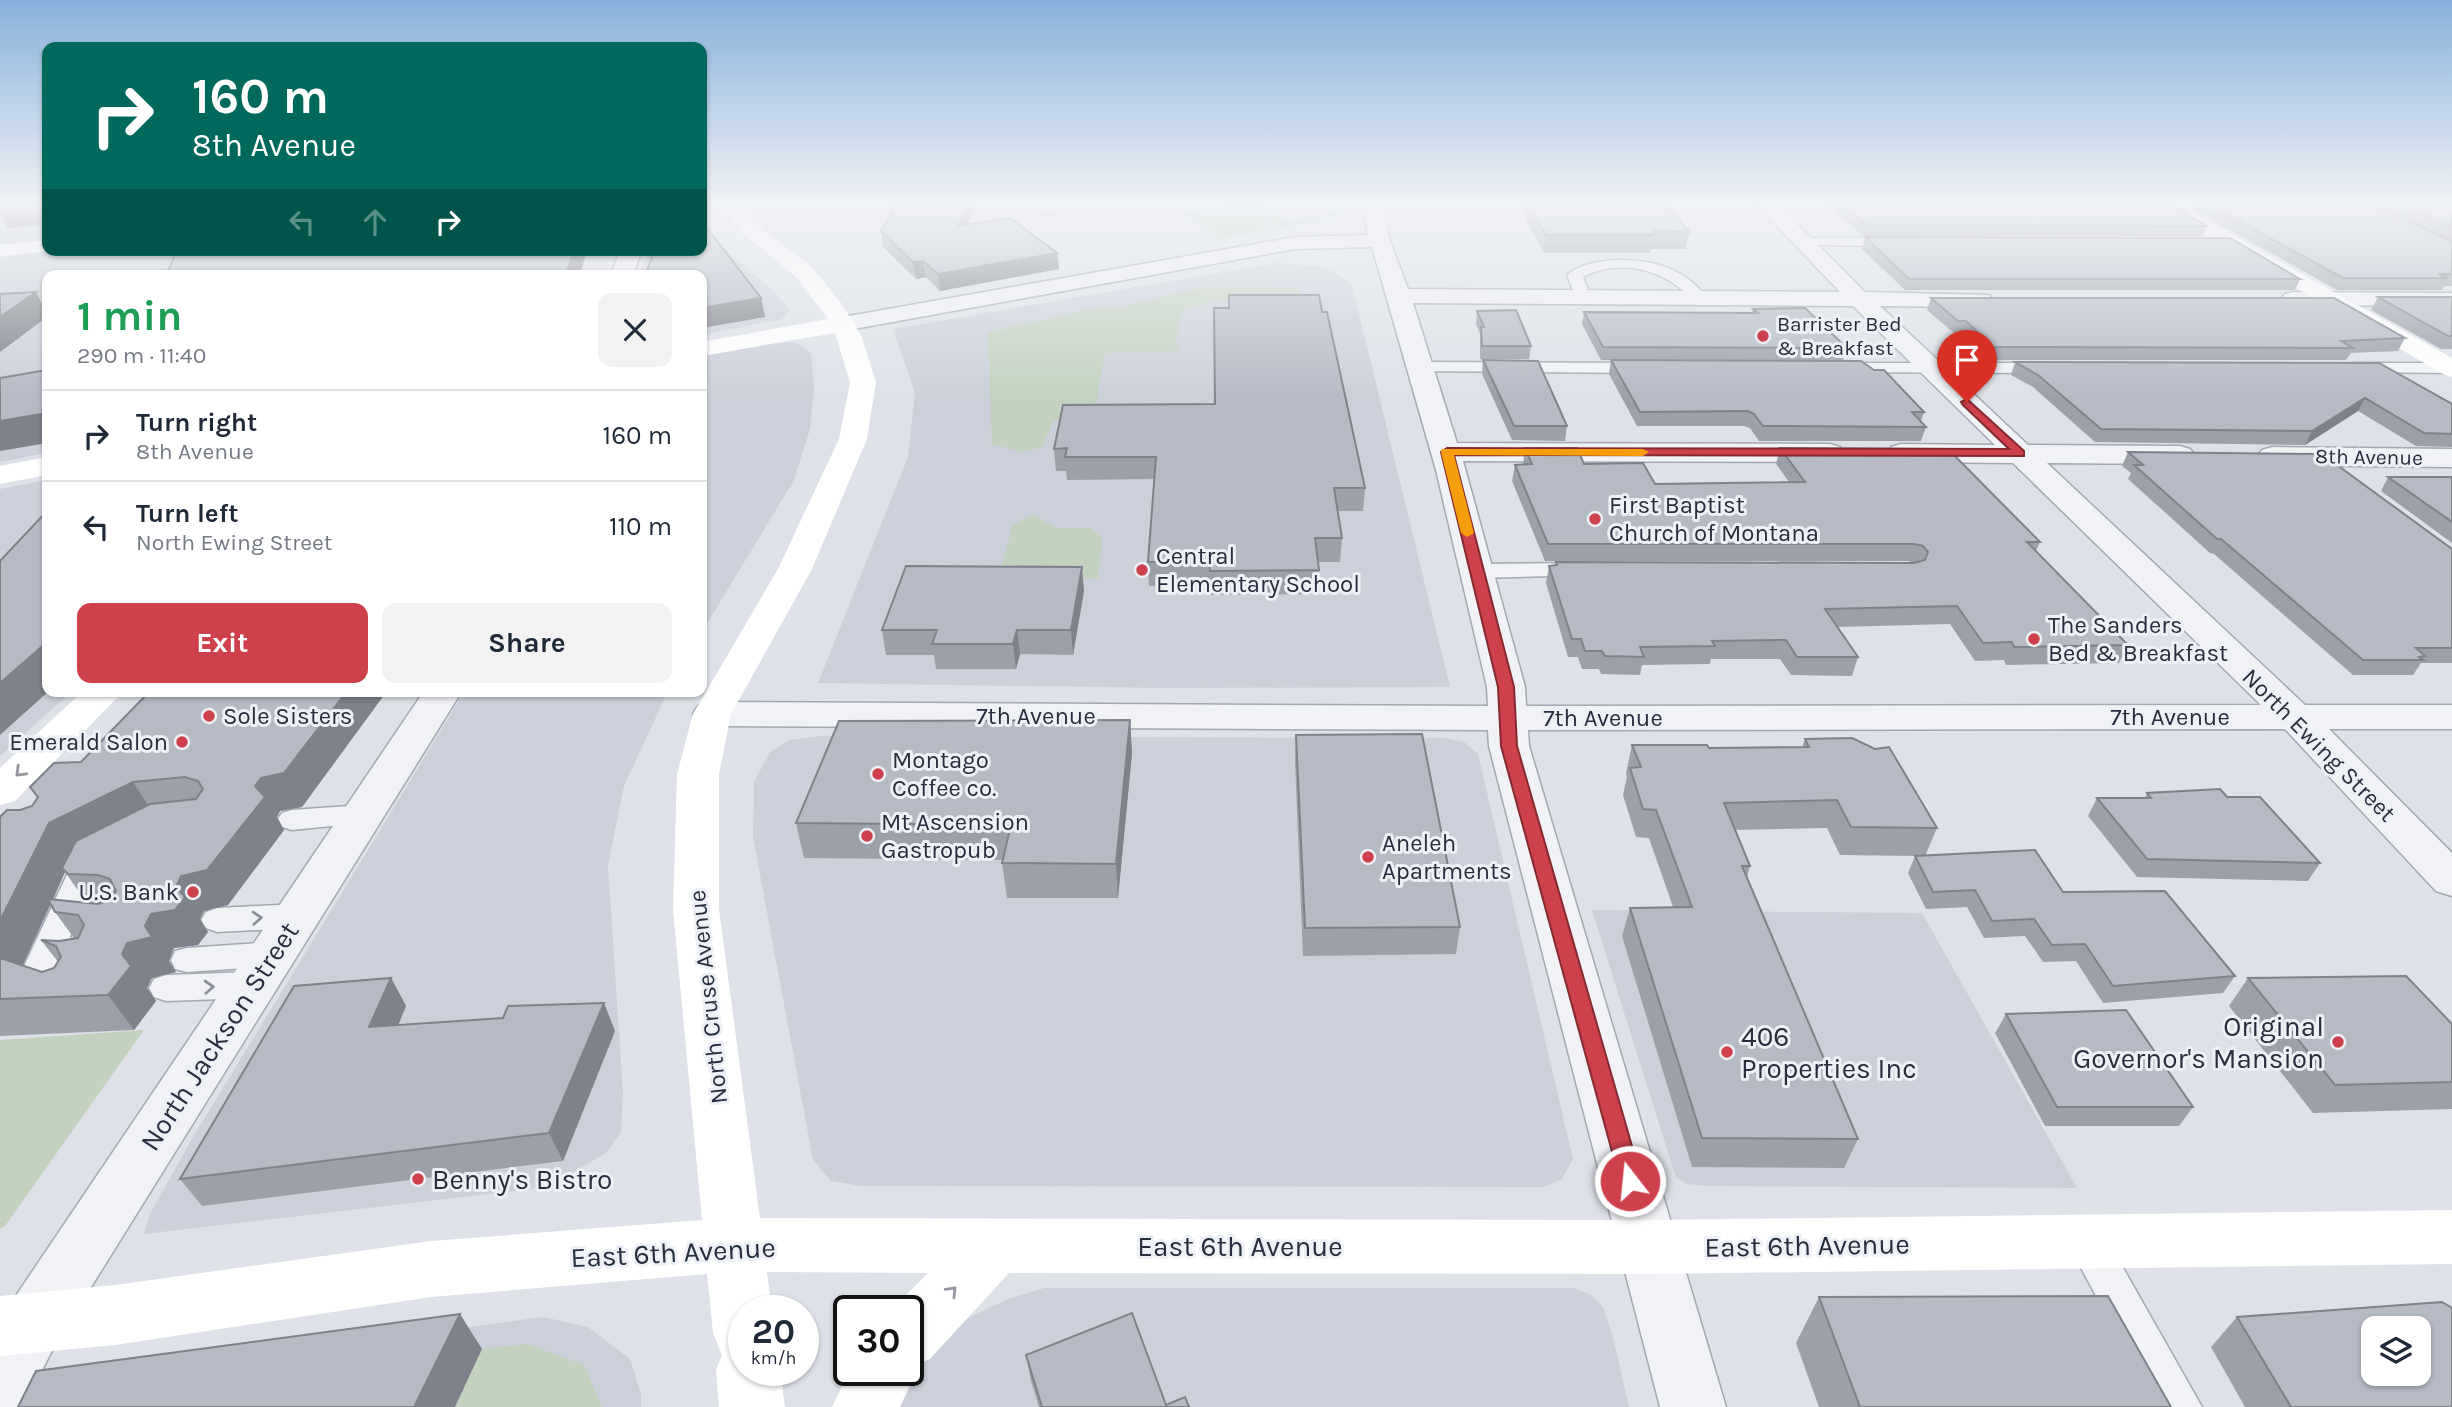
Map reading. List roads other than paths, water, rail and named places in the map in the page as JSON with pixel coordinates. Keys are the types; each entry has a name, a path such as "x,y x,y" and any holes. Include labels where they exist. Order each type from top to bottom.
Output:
{"street":[{"name":"North Cruse Avenue","path":"740,1295 696,909 698,774 712,714 795,569 853,439 863,382 843,324 797,267"},
{"path":"707,348 1163,267"},
{"path":"1389,267 1447,452 1506,687 1509,746 1693,1407"},
{"name":"North Ewing Street","path":"1828,267 2295,717 2452,880"},
{"path":"2271,267 2451,369"},
{"path":"1399,296 1999,300"},
{"path":"2264,299 2452,300"},
{"path":"1447,452 2208,455"},
{"name":"8th Avenue","path":"2248,456 2452,458"},
{"path":"0,475 42,467"},
{"path":"0,791 99,697"},
{"name":"North Jackson Street","path":"0,1384 16,1325 274,952 439,697"},
{"name":"7th Avenue","path":"712,714 2452,717"},
{"name":"East 6th Avenue","path":"16,1325 431,1269 734,1245 1649,1247 2452,1237"},
{"path":"924,1319 996,1245"},
{"path":"750,1386 752,1407"},
{"path":"866,1407 877,1386"}],"lane":[{"path":"1583,298 1575,275 1601,267"},
{"path":"1640,267 1674,275 1688,284 1700,299"},
{"path":"1421,367 1662,368"},
{"path":"1811,368 2068,368"},
{"path":"2340,368 2451,369"},
{"path":"2315,457 2339,474"},
{"path":"1477,571 1606,570"},
{"path":"292,821 362,815"},
{"path":"68,991 35,979 86,866 120,848"},
{"path":"67,905 82,922 122,924"},
{"path":"217,920 274,952"},
{"path":"53,939 70,961 91,961"},
{"path":"187,960 274,952"},
{"path":"166,988 274,952"},
{"path":"2087,1242 2180,1407"}],"place":[{"name":"Barrister Bed & Breakfast","path":"1763,336"},
{"name":"First Baptist Church of Montana","path":"1595,519"},
{"name":"Central Elementary School","path":"1142,570"},
{"name":"The Sanders Bed & Breakfast","path":"2034,639"},
{"name":"Sole Sisters","path":"209,716"},
{"name":"Emerald Salon","path":"182,742"},
{"name":"Montago Coffee co.","path":"878,774"},
{"name":"Mt Ascension Gastropub","path":"867,836"},
{"name":"Aneleh Apartments","path":"1368,857"},
{"name":"U.S. Bank","path":"193,892"},
{"name":"Original Governor's Mansion","path":"2338,1042"},
{"name":"406 Properties Inc","path":"1727,1052"},
{"name":"Benny's Bistro","path":"418,1179"}]}
